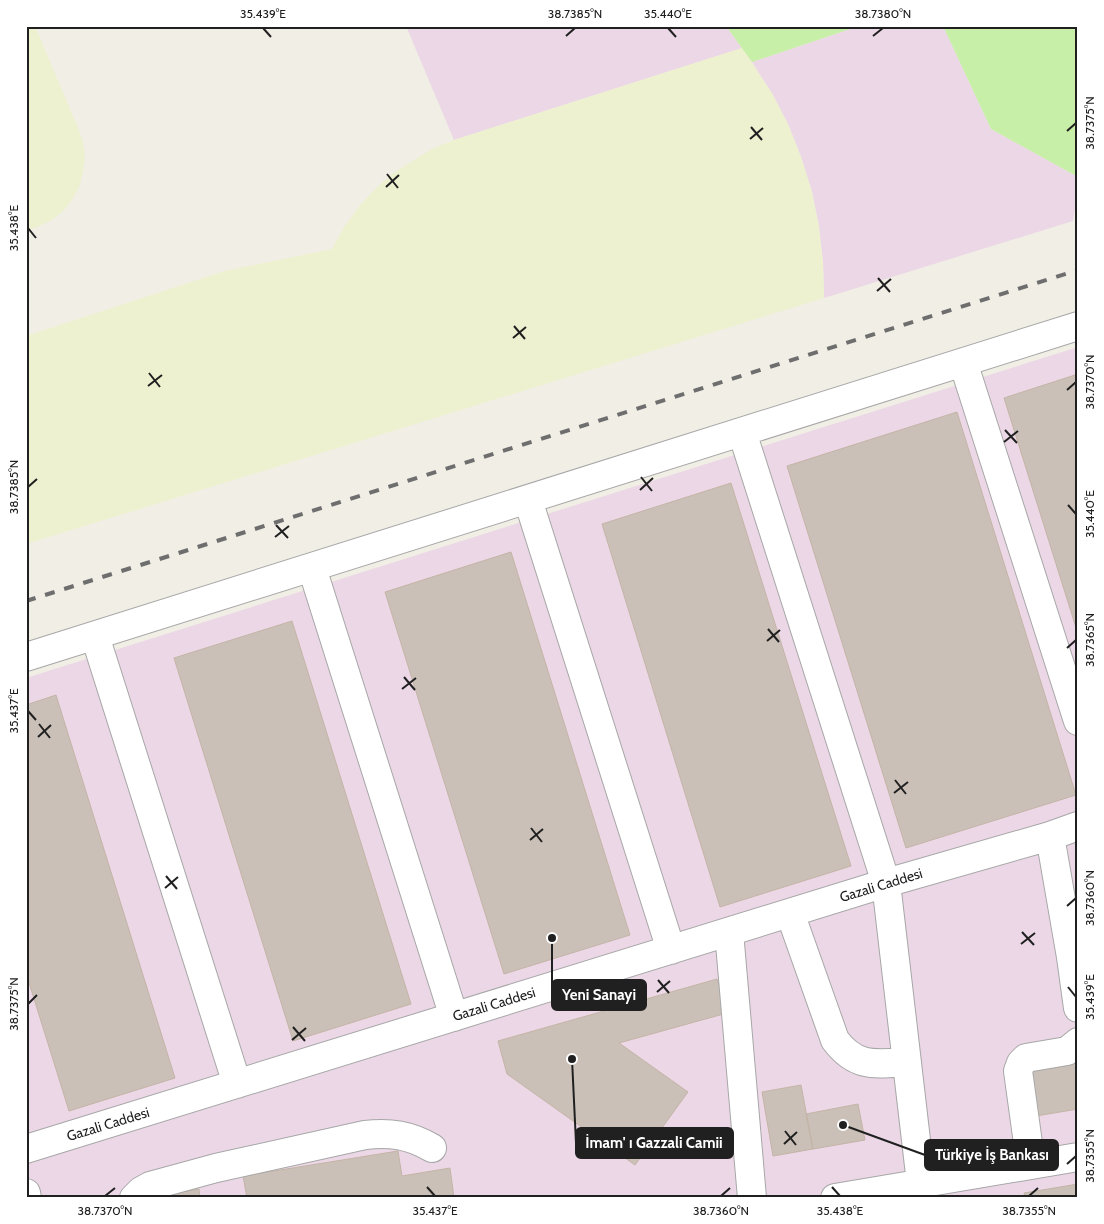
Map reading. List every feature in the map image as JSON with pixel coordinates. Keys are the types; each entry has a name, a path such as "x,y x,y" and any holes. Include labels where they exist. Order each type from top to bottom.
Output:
{"street":[{"path":"26,657 1078,326"},
{"path":"963,362 1078,722"},
{"path":"742,432 886,883 921,1184"},
{"path":"528,500 671,950"},
{"path":"312,568 454,1017"},
{"path":"95,636 237,1084"},
{"name":"Gazali Caddesi","path":"26,1149 886,883 1050,836 1078,826"},
{"path":"1050,836 1075,957 1078,1008"},
{"path":"790,913 835,1040 853,1058 865,1063 907,1062"},
{"path":"729,932 752,1198"},
{"path":"1031,1165 1019,1067 1026,1058 1068,1051 1078,1042"},
{"path":"134,1198 150,1186 216,1168 365,1134 399,1134 422,1142 432,1148"},
{"path":"835,1198 921,1184 953,1188 1031,1165 1078,1157"},
{"path":"26,1192 27,1198"}],"shaded area":[{"path":"406,26 726,26 742,48 454,140"},
{"path":"859,26 943,26 991,129 1078,177 1078,191 1073,221 824,298 819,227 812,192 788,124 752,62"},
{"path":"1078,347 1078,1198 26,1198 26,678"}],"green space":[{"path":"26,26 35,26 78,128 83,142 85,158 79,187 72,200 52,220 26,232"},
{"path":"726,26 859,26 752,62"},
{"path":"943,26 1078,26 1078,177 991,129"},
{"path":"742,48 772,93 788,124 801,157 812,192 819,227 824,298 26,544 26,336 225,271 332,249 344,227 374,190 392,174 432,149 454,140"}],"building":[{"path":"1078,374 1078,634 1004,398"},
{"path":"957,412 1076,795 906,848 787,466"},
{"path":"731,483 851,866 720,907 602,524"},
{"path":"511,552 630,935 504,974 385,592"},
{"path":"292,621 411,1004 293,1041 174,658"},
{"path":"56,695 175,1078 69,1111 26,973 26,705"},
{"path":"717,979 727,1013 619,1043 688,1092 635,1165 507,1074 498,1041"},
{"path":"1078,1054 1078,1109 1036,1116 1028,1062"},
{"path":"801,1085 813,1149 773,1156 762,1092"},
{"path":"858,1104 865,1140 813,1149 806,1114"},
{"path":"398,1151 402,1176 450,1168 454,1198 247,1198 243,1176"},
{"path":"1078,1184 1078,1198 1025,1198 1024,1193"},
{"path":"199,1189 200,1198 175,1198 175,1193"}],"railway":[{"path":"26,601 1078,270"}],"place":[{"name":"Yeni Sanayi","path":"552,938"},
{"name":"İmam' ı Gazzali Camii","path":"572,1059"},
{"name":"Türkiye İş Bankası","path":"843,1125"}]}
